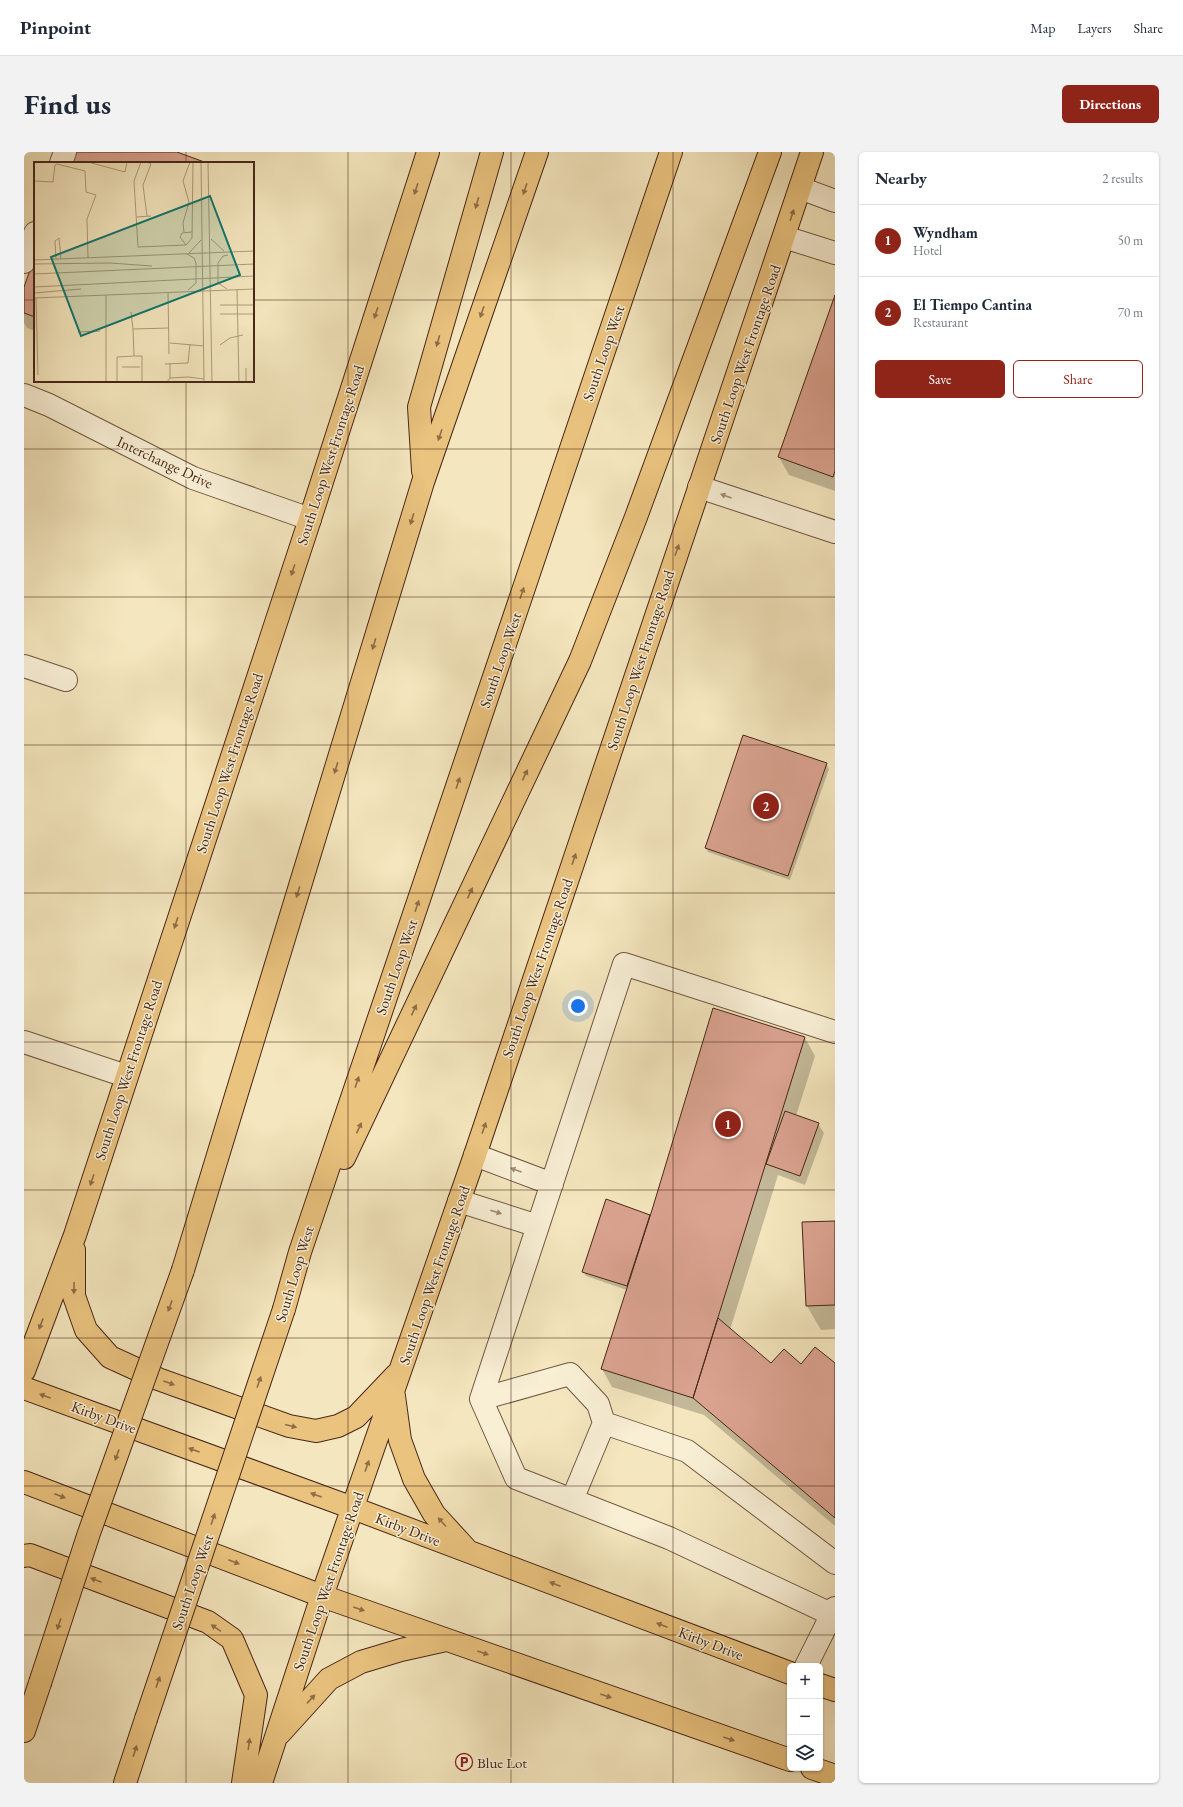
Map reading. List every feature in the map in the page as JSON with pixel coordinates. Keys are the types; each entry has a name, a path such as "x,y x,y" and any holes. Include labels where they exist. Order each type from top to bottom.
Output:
{"main road":[{"name":"South Loop West Frontage Road","path":"24,1371 74,1235 310,519 428,152"},
{"path":"423,482 419,407 492,152"},
{"path":"24,1731 89,1533 183,1270 423,482 538,152"},
{"name":"South Loop West","path":"125,1783 284,1310 300,1252 671,152"},
{"path":"300,1252 580,661 639,509 770,152"},
{"name":"South Loop West Frontage Road","path":"261,1783 322,1596 475,1155 812,152"},
{"path":"74,1235 74,1296 86,1330 110,1357 158,1379 289,1426 316,1431 338,1426 356,1417 401,1369"},
{"name":"Kirby Drive","path":"24,1388 353,1508 787,1672"},
{"path":"394,1390 400,1440 414,1479 434,1514 468,1552"},
{"path":"24,1482 322,1596 787,1759"},
{"path":"24,1556 30,1555 208,1622 232,1639 256,1695 244,1783"},
{"path":"275,1738 329,1679 361,1662 401,1650 446,1640"},
{"path":"823,1686 835,1690"},
{"path":"821,1771 835,1776"}],"street":[{"path":"61,162 65,152"},
{"path":"800,188 835,201"},
{"path":"24,262 34,236"},
{"path":"784,237 835,253"},
{"name":"Interchange Drive","path":"24,395 49,405 193,478 310,519"},
{"path":"699,486 835,532"},
{"path":"24,666 66,680"},
{"path":"808,1663 834,1613 669,1538 516,1478 481,1399 624,964 835,1032"},
{"path":"24,1042 126,1076"},
{"path":"475,1155 552,1184"},
{"path":"459,1201 538,1226"},
{"path":"481,1399 570,1374 598,1404 604,1423 572,1500"},
{"path":"604,1423 687,1451 835,1563"}],"building":[{"path":"73,152 177,152 204,162 69,162"},
{"path":"34,259 34,317 24,313 24,287"},
{"path":"835,295 835,471 833,477 778,457"},
{"path":"743,735 827,763 788,876 705,848"},
{"path":"713,1008 805,1037 693,1398 601,1369 652,1210"},
{"path":"785,1111 819,1123 800,1176 766,1164"},
{"path":"606,1199 650,1215 627,1286 582,1272"},
{"path":"835,1221 835,1305 806,1306 802,1222"},
{"path":"718,1318 771,1363 784,1349 801,1364 815,1347 835,1363 835,1518 693,1398"}],"place":[{"name":"El Tiempo Cantina","path":"766,806"},
{"name":"Wyndham","path":"728,1124"},
{"name":"Blue Lot","path":"464,1762"}]}
